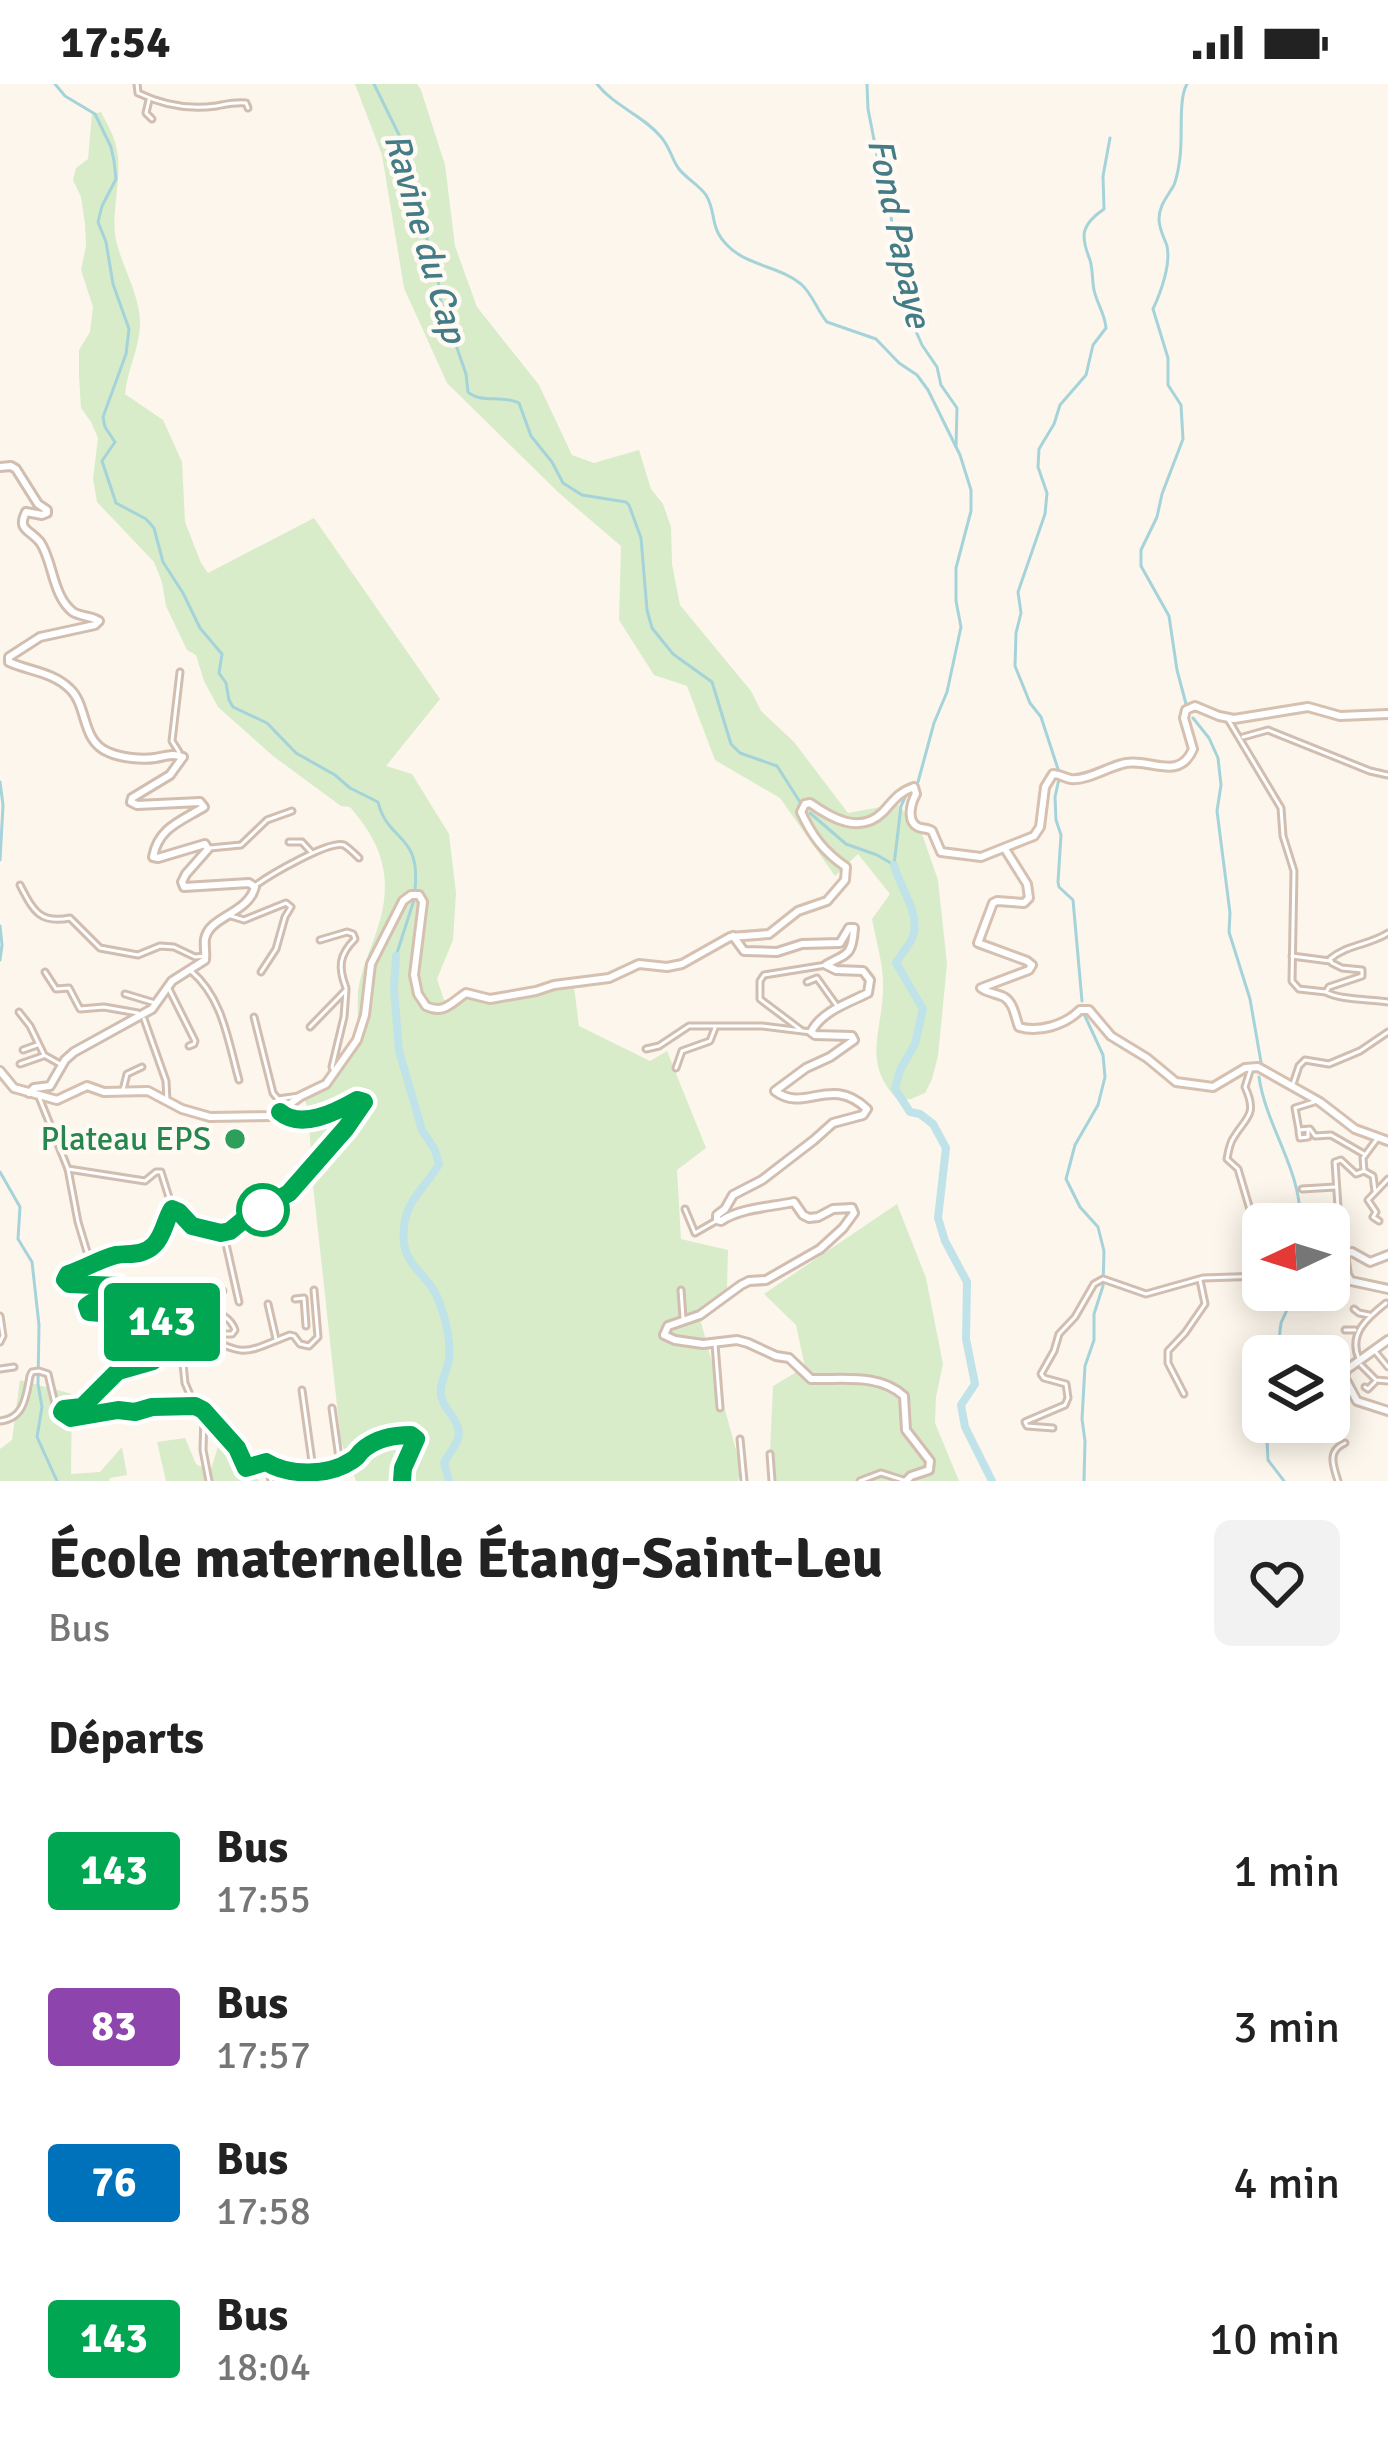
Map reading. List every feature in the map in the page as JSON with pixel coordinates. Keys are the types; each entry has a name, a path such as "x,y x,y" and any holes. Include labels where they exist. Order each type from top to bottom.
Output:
{"main road":[{"path":"0,467 16,469 47,510 42,515 26,512 22,521 44,549 52,578 68,606 99,621 40,637 9,657 9,662 56,677 71,689 81,702 90,734 103,750 141,758 183,757 170,776 135,795 131,802 137,806 200,802 204,807 167,827 152,850 153,858 203,844 208,848 186,874 184,886 255,886 248,901 208,931 204,961 175,978 157,1003 142,1014 74,1052 50,1086 29,1093"},
{"path":"0,1071 11,1086 61,1100 84,1086 104,1092 148,1091 182,1109 216,1117 266,1118 326,1084 361,1033 371,964 401,904 414,894 422,896 423,902 414,982 422,1000 433,1009 446,1008 469,992 490,999 536,992 609,978 639,964 675,966 733,936 769,934 798,911 827,901 845,880 846,867 826,854 813,836 801,812 805,804 838,820 869,822 896,795 914,787 911,817 918,826 932,831 940,852 980,857 1034,836 1053,774 1074,779 1132,762 1163,767 1190,758 1193,749 1186,710 1199,706 1228,718 1308,707 1340,716 1388,714"},
{"path":"1006,849 1027,884 1029,898 1024,903 992,903 977,940 1032,963 1029,970 981,988 1009,1002 1019,1027 1063,1024 1080,1010 1089,1010 1111,1036 1183,1084 1213,1088 1258,1067 1355,1129 1388,1141"},
{"path":"733,936 744,951 777,952 802,944 840,944 849,928 854,928 851,949 826,965"},
{"path":"826,965 863,971 870,980 868,993 807,1032 852,1036 854,1040 775,1091 802,1100 836,1093 866,1106 866,1113 838,1120 762,1180 738,1191 717,1220 734,1212 794,1202 809,1218 833,1209 852,1208 854,1213 820,1249 766,1280 741,1285 709,1309 668,1326 664,1335 715,1344 736,1340 789,1358 811,1379 866,1380 898,1390 905,1402 906,1430 930,1461 929,1470 906,1481"},
{"path":"207,1337 204,1330 181,1317 134,1326 112,1314 89,1312 90,1304 124,1293 118,1286 66,1282 68,1274 152,1247 172,1209 192,1226 224,1233 289,1193 364,1102 357,1100 335,1112 296,1120 280,1112"},
{"path":"1350,1252 1370,1262 1388,1256"},
{"path":"1350,1280 1388,1289"},
{"path":"207,1337 181,1330 153,1361 115,1372 82,1407 62,1412 71,1418 195,1406 237,1448 246,1468 262,1462 283,1471 341,1466 384,1438 411,1435 416,1439 402,1481"},
{"path":"1388,1340 1345,1373 1357,1401 1388,1411"}],"street":[{"path":"135,84 138,92 171,106 239,101 248,108"},
{"path":"150,99 146,113 152,119"},
{"path":"180,672 172,741 180,754"},
{"path":"1228,718 1282,813 1282,836 1294,872 1294,986 1334,997 1388,1002"},
{"path":"1241,738 1268,730 1388,775"},
{"path":"208,848 241,844 267,820 292,811"},
{"path":"289,842 306,844 313,854"},
{"path":"255,886 338,844 359,858"},
{"path":"20,885 38,913 53,920 70,918 100,948 138,955 154,947 174,947 195,958 207,956"},
{"path":"230,915 244,920 286,903 291,907 276,949 261,972"},
{"path":"320,940 347,932 355,938 340,961 346,990 332,1066 335,1072"},
{"path":"1331,962 1343,949 1388,933"},
{"path":"1292,956 1362,970 1362,976 1326,992"},
{"path":"807,1032 760,999 760,981 764,976 826,965"},
{"path":"189,969 219,1009 238,1080"},
{"path":"45,972 56,989 69,988 80,1009 104,1007 142,1014 166,1081 167,1101"},
{"path":"807,982 817,978 838,1008"},
{"path":"168,986 195,1041 189,1046"},
{"path":"310,1027 346,990"},
{"path":"125,994 157,1003"},
{"path":"19,1012 44,1055 62,1065"},
{"path":"254,1017 273,1094 278,1099 301,1096"},
{"path":"646,1049 689,1026 762,1026 807,1032"},
{"path":"676,1068 682,1052 710,1041 715,1028"},
{"path":"1293,1086 1305,1060 1328,1064 1388,1032"},
{"path":"23,1050 39,1045"},
{"path":"20,1064 44,1055"},
{"path":"1247,1203 1238,1169 1227,1159 1233,1138 1247,1124 1251,1110 1245,1088 1252,1066"},
{"path":"122,1092 128,1074 142,1067"},
{"path":"39,1096 68,1169 92,1267"},
{"path":"1316,1100 1295,1108 1299,1130 1331,1136 1366,1155"},
{"path":"1364,1172 1363,1158 1377,1137"},
{"path":"1338,1203 1338,1160 1356,1174 1373,1176 1375,1192"},
{"path":"68,1169 145,1180 161,1172 172,1209"},
{"path":"1379,1221 1367,1202 1388,1180"},
{"path":"1302,1189 1336,1187"},
{"path":"685,1209 694,1233 717,1220"},
{"path":"224,1233 239,1302"},
{"path":"1053,1428 1025,1422 1065,1406 1066,1384 1042,1378 1042,1372 1059,1334 1094,1284 1102,1280 1146,1294 1200,1279 1242,1277"},
{"path":"1184,1394 1167,1354 1204,1304 1200,1279"},
{"path":"207,1337 245,1352 292,1335 304,1347 315,1343 314,1290"},
{"path":"681,1290 683,1320"},
{"path":"207,1337 236,1330 225,1316 196,1303 194,1296 223,1292"},
{"path":"295,1299 304,1298 306,1326"},
{"path":"1386,1303 1357,1330 1355,1352 1376,1380 1388,1381"},
{"path":"268,1304 276,1341"},
{"path":"1354,1309 1371,1316"},
{"path":"0,1316 0,1342"},
{"path":"306,1318 316,1317"},
{"path":"1345,1330 1357,1330"},
{"path":"715,1344 720,1408"},
{"path":"1374,1350 1388,1367"},
{"path":"183,1364 195,1406"},
{"path":"0,1369 14,1367"},
{"path":"0,1420 12,1419 21,1411 32,1372 39,1371 48,1375 56,1408 62,1412"},
{"path":"1365,1387 1376,1380"},
{"path":"302,1390 313,1471"},
{"path":"332,1408 341,1466"},
{"path":"204,1412 203,1450 209,1481"},
{"path":"740,1439 744,1481"},
{"path":"1338,1481 1332,1460 1336,1447 1345,1443"},
{"path":"770,1454 772,1481"},
{"path":"268,1464 271,1481"},
{"path":"860,1481 881,1473 906,1481"}],"green space":[{"path":"355,84 417,84 421,90 445,165 455,246 477,307 539,385 572,455 594,463 639,450 651,489 663,504 671,527 680,605 848,813 897,804 921,831 938,880 947,964 938,1056 925,1093 898,1100 886,1086 877,1058 883,984 872,919 890,894 858,854 835,876 780,798 715,760 687,686 654,675 619,620 621,546 559,493 447,383 404,288 382,155"},
{"path":"101,112 118,157 116,240 140,321 125,394 163,420 182,462 185,522 201,563 208,573 314,518 440,699 386,766 412,774 449,834 456,893 453,940 437,979 444,1000 574,987 579,1026 650,1061 667,1051 706,1148 677,1170 681,1239 728,1250 727,1289 699,1315 741,1468 738,1481 356,1481 341,1442 308,1108 301,1091 331,1070 355,1034 361,977 383,906 384,873 372,837 350,807 341,806 273,756 218,707 196,655 187,650 166,606 154,562 97,502 93,479 98,438 81,408 79,376 79,350 90,332 93,307 81,270 85,224 73,180 76,168 88,159 92,114"},
{"path":"897,1204 926,1278 943,1364 935,1423 959,1481 776,1481 770,1453 773,1386 805,1367 796,1325 764,1294"},
{"path":"20,1380 72,1394 71,1474 100,1472 122,1447 127,1475 109,1481 0,1481 0,1449 12,1440"},
{"path":"222,1434 245,1471 260,1481 166,1481 157,1442 185,1438 196,1464 210,1472"}],"waterway":[{"path":"55,84 95,114 114,161 116,179 98,222 129,329 126,354 103,417 115,442 102,461 116,503 154,528 163,562 200,628 222,654 219,673 233,707 267,723 296,753 378,802 389,825 409,847 416,871 415,890"},
{"name":"Ravine du Cap","path":"374,84 402,141 401,180 435,257 441,302 468,392 519,403 531,436 563,483 582,495 629,505 641,538 652,628 673,654 712,682 731,744 740,753 777,766 800,802"},
{"path":"597,84 661,137 679,169 706,195 727,245 792,278 805,288 827,322 876,339 917,375 960,455 971,490 971,511 956,568 961,627 947,692 918,782"},
{"name":"Fond Papaye","path":"867,84 878,160 893,195 893,231 909,277 915,329 957,408 956,447"},
{"path":"1186,704 1169,616 1141,566 1141,550 1183,439 1181,405 1168,385 1168,358 1153,309 1168,261 1159,214 1178,171 1187,84"},
{"path":"1058,769 1041,717 1015,666 1021,613 1018,592 1045,514 1047,493 1038,467 1039,449 1060,405 1086,375 1093,345 1106,328 1084,237 1091,220 1104,209 1103,176 1110,138"},
{"path":"1193,718 1218,758 1217,811 1229,932 1250,999 1261,1062"},
{"path":"1059,779 1055,797 1061,835 1058,882 1073,900 1082,1001"},
{"path":"0,782 0,860"},
{"name":"Ravine du Cap","path":"810,813 846,844 894,865 907,793"},
{"name":"Ravine du Cap","path":"894,865 915,927 896,963 923,1009 915,1044 895,1089 910,1112 933,1124 946,1148 938,1218 967,1282 966,1339 975,1384 961,1405 965,1427 992,1481"},
{"path":"396,956 414,900"},
{"path":"0,926 0,960"},
{"path":"396,956 399,1051 422,1130 439,1164 411,1205 403,1236 409,1259 435,1292 448,1331 449,1359 441,1396 459,1433 444,1463 449,1481"},
{"path":"1084,1481 1085,1366 1103,1286 1104,1251 1098,1227 1080,1207 1066,1179 1075,1145 1098,1105 1105,1077 1103,1055 1085,1016"},
{"path":"1259,1077 1299,1203"},
{"path":"0,1172 20,1207 18,1239 32,1262 42,1407 37,1437 57,1481"},
{"path":"1280,1335 1286,1311"},
{"path":"1267,1443 1268,1460 1284,1481"}],"bus line":[{"name":"143","path":"280,1112 296,1120 335,1112 360,1099 364,1102 289,1193 230,1231 192,1226 172,1209 152,1247 68,1274 69,1284 118,1286 124,1291 90,1304 89,1312 112,1314 134,1326 181,1317 204,1330 200,1336 181,1330 153,1361 115,1372 82,1407 62,1412 71,1418 195,1406 237,1448 246,1468 266,1462 283,1471 327,1470 352,1461 384,1438 411,1435 416,1439 402,1481"}],"place":[{"name":"Plateau EPS","path":"235,1139"}]}
